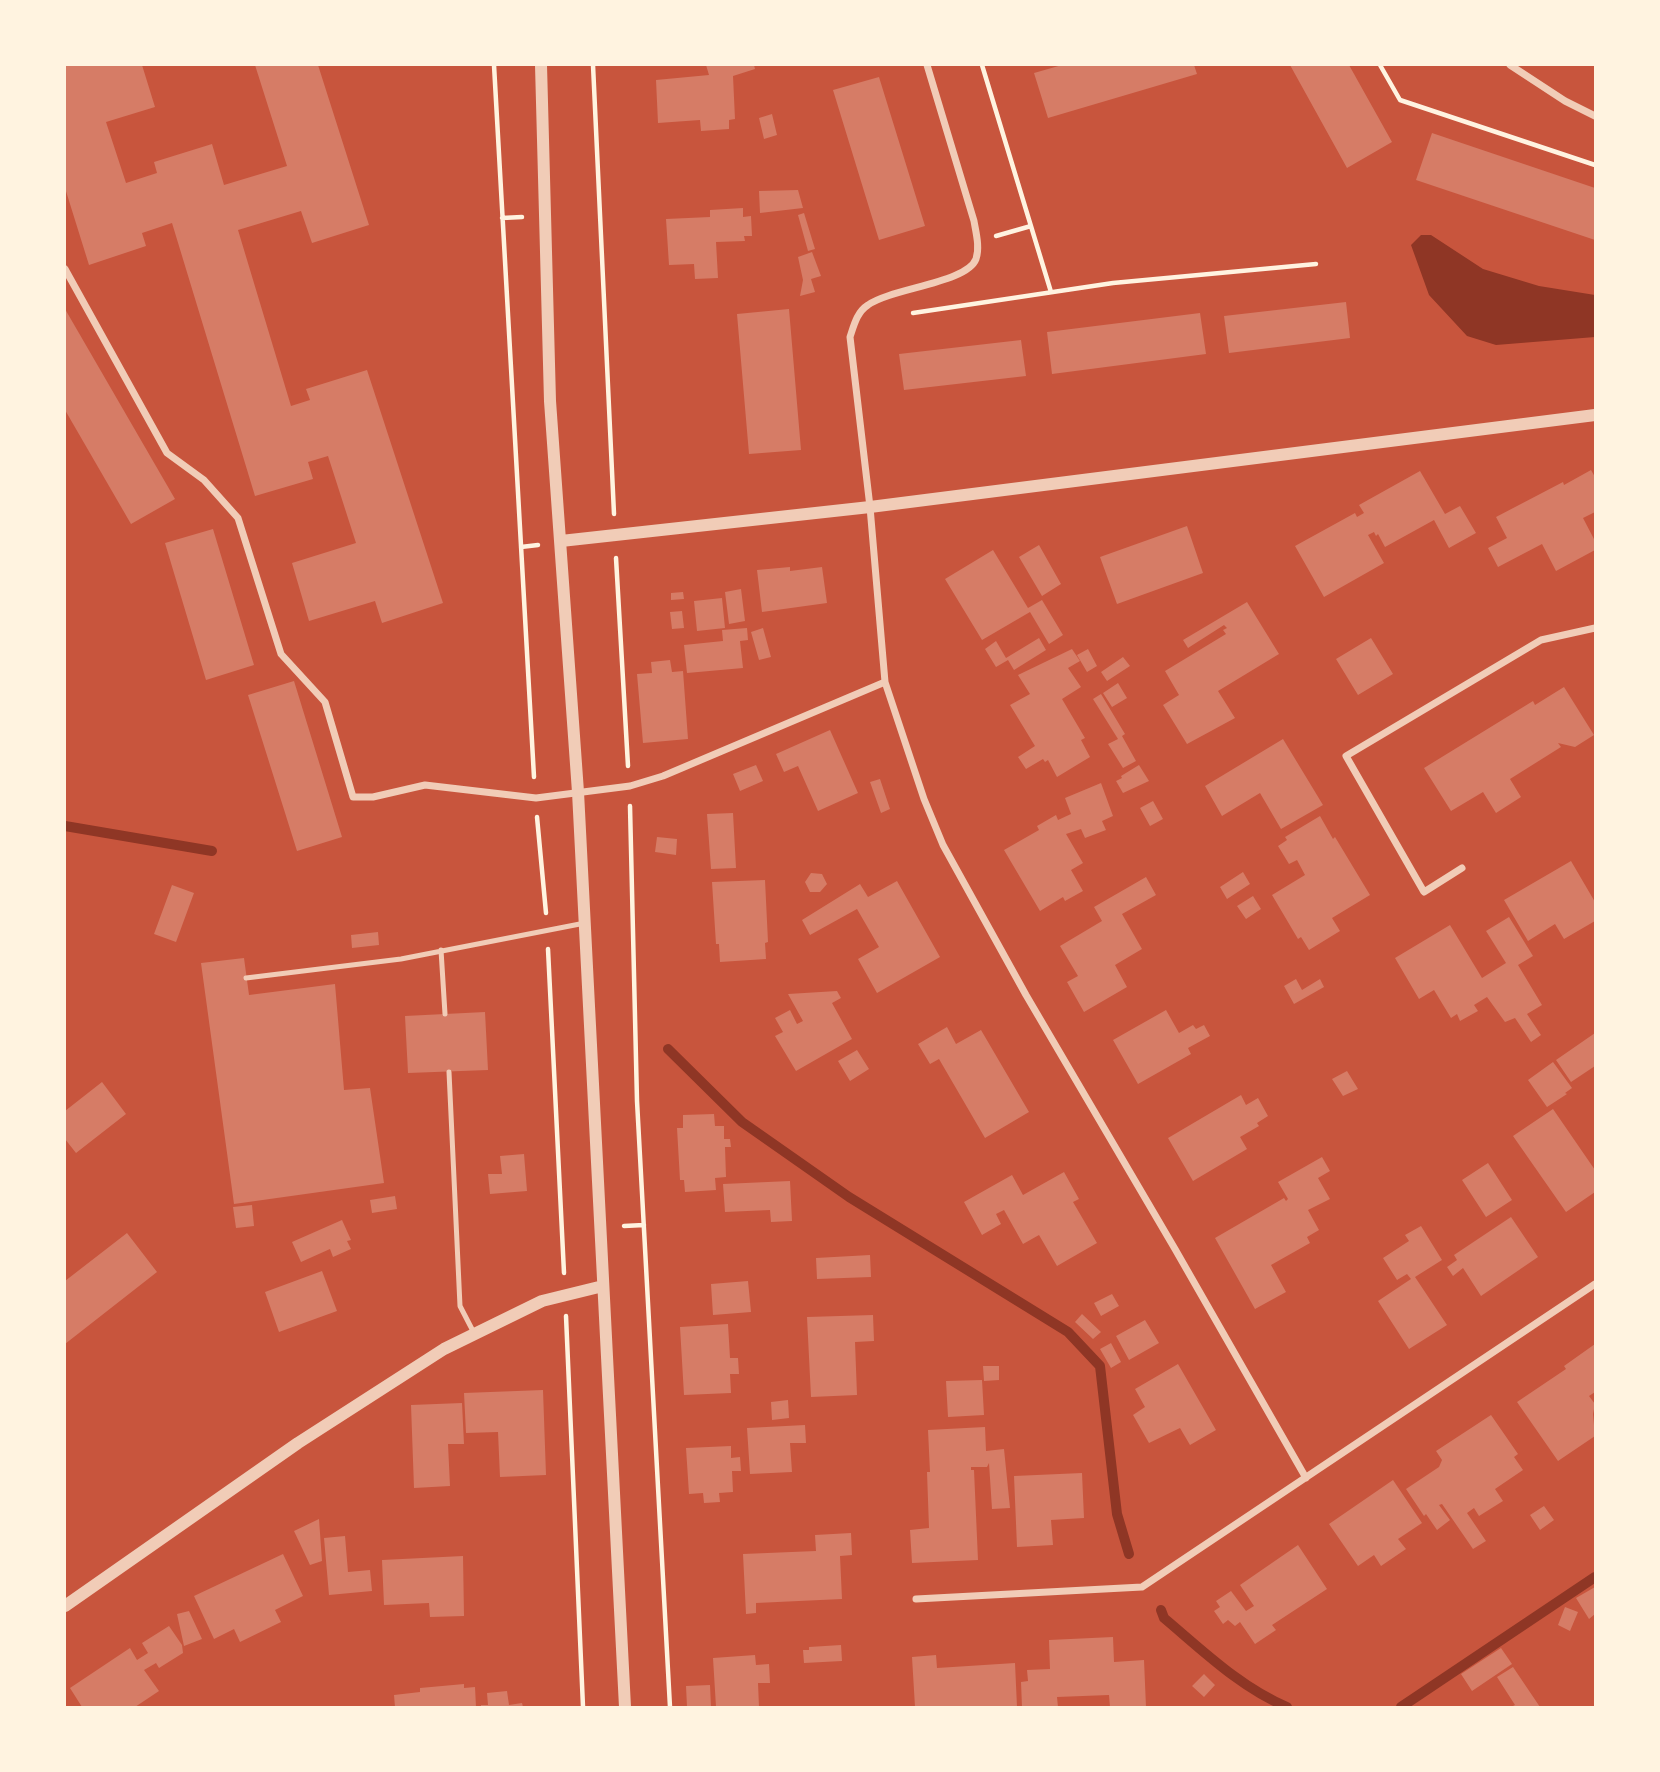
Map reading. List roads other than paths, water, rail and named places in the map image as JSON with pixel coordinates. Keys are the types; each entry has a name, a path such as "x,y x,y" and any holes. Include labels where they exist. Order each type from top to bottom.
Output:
{"street":[{"path":"541,65 550,401 578,792 625,1707"},
{"path":"927,65 978,240 975,260 964,272 892,292 866,305 855,320 850,337 870,507 886,682 924,799 953,865 1306,1478"},
{"path":"1510,65 1565,101 1595,116"},
{"path":"65,269 167,453 204,480 238,518 281,654 325,702 353,796 373,797 425,785 536,798 630,786 663,776 886,682"},
{"path":"561,541 870,507 1595,415"},
{"path":"1462,868 1424,892 1346,756 1541,640 1595,628"},
{"path":"916,1599 1143,1587 1595,1284"},
{"path":"65,1606 298,1443 413,1368 474,1333 541,1301 603,1286"}],"lane":[{"path":"246,978 401,959 585,923"},
{"path":"441,950 445,1014"},
{"path":"449,1072 460,1306 474,1333"}],"waterway":[{"path":"65,826 212,851"},
{"path":"668,1049 742,1122 849,1197 1068,1332 1100,1366 1117,1514 1129,1554"},
{"path":"1401,1707 1595,1577"},
{"path":"1161,1610 1164,1618 1222,1667 1254,1690 1287,1707"}]}
